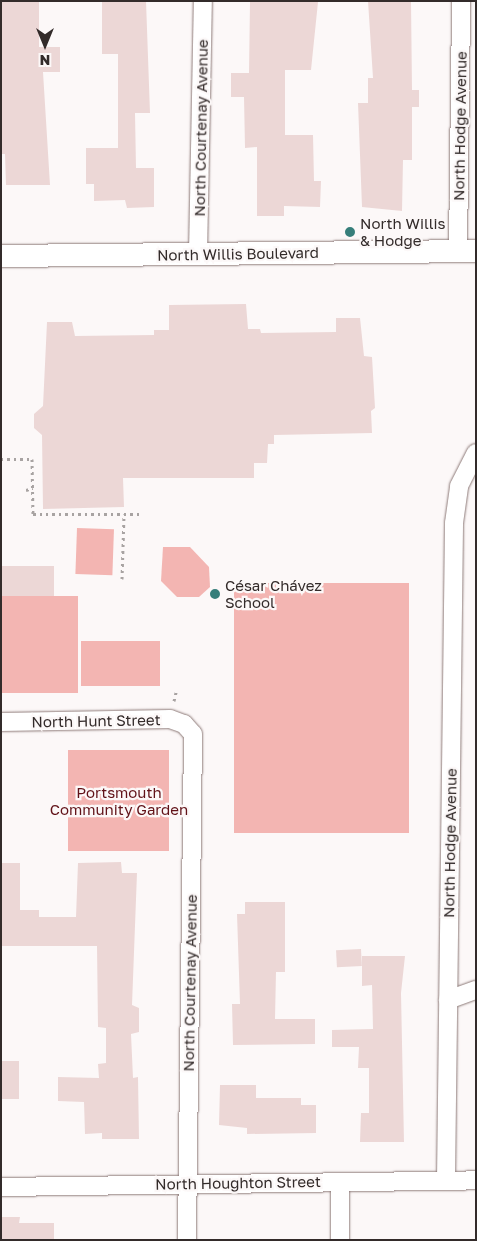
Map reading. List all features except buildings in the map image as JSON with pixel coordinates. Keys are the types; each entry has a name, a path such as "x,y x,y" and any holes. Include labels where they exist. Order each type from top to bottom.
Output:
{"street":[{"name":"North Courtenay Avenue","path":"198,254 203,1"},
{"name":"North Hodge Avenue","path":"461,1 467,252"},
{"name":"North Willis Boulevard","path":"1,256 467,252"},
{"name":"North Hodge Avenue","path":"446,1180 456,505 476,453"},
{"name":"North Hunt Street","path":"1,722 170,719 189,728"},
{"name":"North Courtenay Avenue","path":"187,1240 194,742 189,728"},
{"path":"448,1000 476,990"},
{"name":"North Houghton Street","path":"1,1187 476,1180"},
{"path":"340,1182 340,1240"}],"path":[{"path":"1,459 32,459 33,514 139,514"},
{"path":"26,490 33,488"},
{"path":"122,579 124,514"}],"green space":[{"path":"77,528 114,529 112,575 75,574"},
{"path":"163,547 190,547 209,567 210,587 199,597 177,597 161,581"},
{"path":"234,583 409,583 409,833 234,833"},
{"path":"1,596 78,596 78,693 1,693"},
{"path":"81,641 160,641 160,686 81,686"},
{"name":"Portsmouth Community Garden","path":"68,750 169,750 169,851 68,851"}],"place":[{"name":"North Willis & Hodge","path":"350,232"},
{"name":"César Chávez School","path":"215,594"}]}
